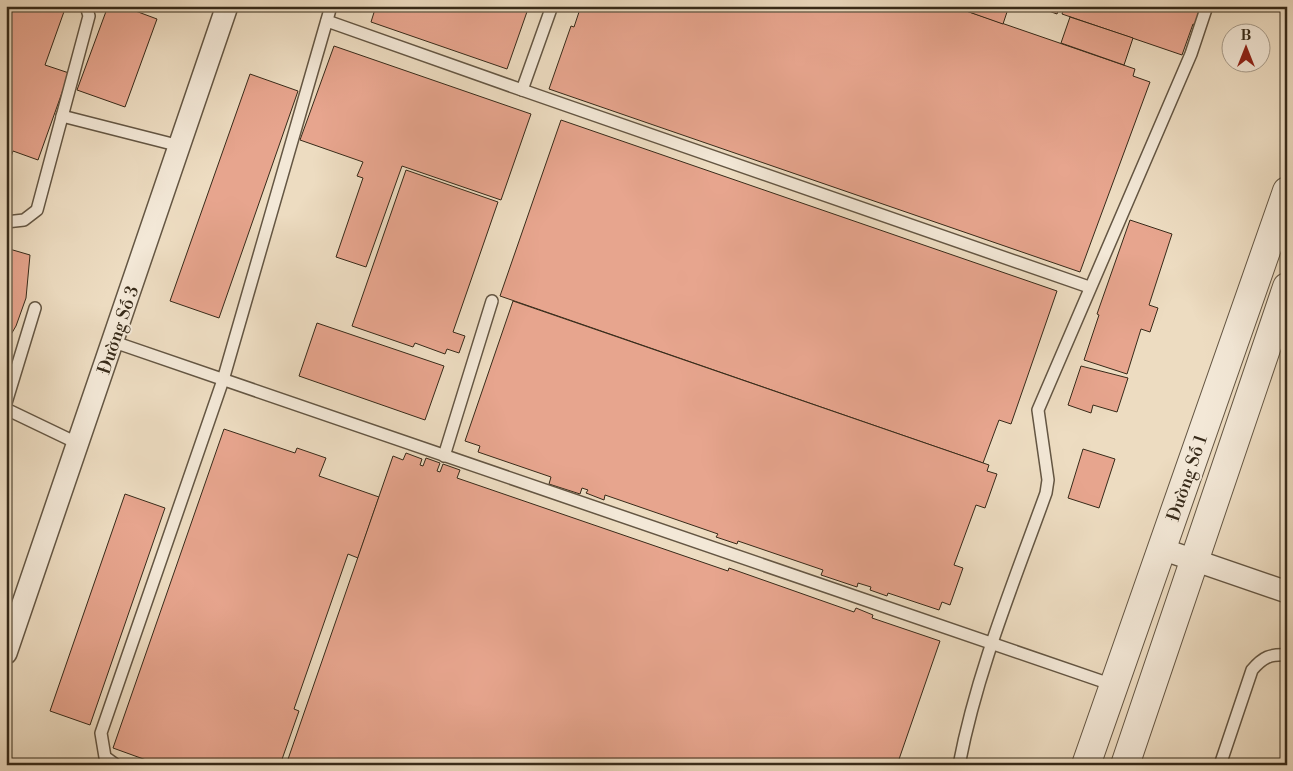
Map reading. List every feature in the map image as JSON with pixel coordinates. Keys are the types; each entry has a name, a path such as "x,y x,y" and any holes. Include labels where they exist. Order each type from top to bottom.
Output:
{"street":[{"name":"Đường Số 3","path":"6,654 114,342 227,6"},
{"name":"Đường Số 1","path":"1086,765 1112,685 1162,549 1287,191"},
{"name":"Đường Số 1","path":"1125,765 1287,287"},
{"path":"1162,549 1287,592"}],"lane":[{"path":"6,222 24,220 37,210 89,16 86,6"},
{"path":"116,765 105,758 101,733 223,380 332,6"},
{"path":"522,90 552,6"},
{"path":"960,765 966,730 992,643 1046,493 1048,480 1038,410 1089,287 1191,54 1208,6"},
{"path":"327,21 1089,287"},
{"path":"62,116 180,146"},
{"path":"444,456 492,301"},
{"path":"6,403 35,308"},
{"path":"114,342 1112,685"},
{"path":"6,409 79,444"},
{"path":"1220,765 1252,670 1262,658 1274,654 1287,655"}],"building":[{"path":"6,6 66,6 45,65 69,73 38,160 13,151 6,171"},
{"path":"108,6 122,6 157,19 125,107 77,90"},
{"path":"376,6 529,6 507,69 371,22"},
{"path":"581,6 952,6 1135,69 1133,76 1150,82 1080,272 549,89 571,26 574,27"},
{"path":"952,6 1009,6 1003,24"},
{"path":"1035,6 1060,6 1057,14"},
{"path":"1065,6 1203,6 1198,26 1193,24 1182,55 1062,14"},
{"path":"1070,17 1133,38 1124,65 1061,43"},
{"path":"334,46 531,114 501,200 402,166 366,267 336,257 363,178 357,176 363,162 300,140"},
{"path":"250,74 298,91 219,318 170,301"},
{"path":"561,120 1057,291 1011,424 999,420 983,463 500,296"},
{"path":"406,170 498,202 453,332 465,336 459,353 447,349 445,354 415,343 413,347 352,326"},
{"path":"1130,220 1172,234 1149,305 1158,308 1150,332 1141,329 1127,374 1084,360 1099,315 1097,314"},
{"path":"6,248 30,255 26,298 16,326 6,343"},
{"path":"513,301 989,465 987,471 997,474 985,508 976,505 954,565 963,568 950,605 942,602 939,610 888,593 887,596 870,590 871,587 858,583 857,587 821,575 823,570 738,541 737,544 716,537 718,534 605,495 604,500 586,493 588,490 582,488 580,494 549,484 551,477 478,452 480,446 465,441"},
{"path":"317,323 444,366 425,420 299,376"},
{"path":"1081,366 1128,378 1117,412 1093,405 1091,413 1068,405"},
{"path":"224,429 295,453 297,448 326,458 319,476 379,497 358,558 348,554 294,709 299,711 280,765 160,765 113,748"},
{"path":"1083,449 1115,459 1099,508 1068,498"},
{"path":"406,453 422,459 420,465 423,466 426,458 440,463 437,471 440,472 443,464 460,470 457,478 728,571 729,568 854,612 856,608 873,615 872,618 940,641 897,765 286,765 393,456 403,460"},
{"path":"125,494 165,508 90,725 50,711"}]}
